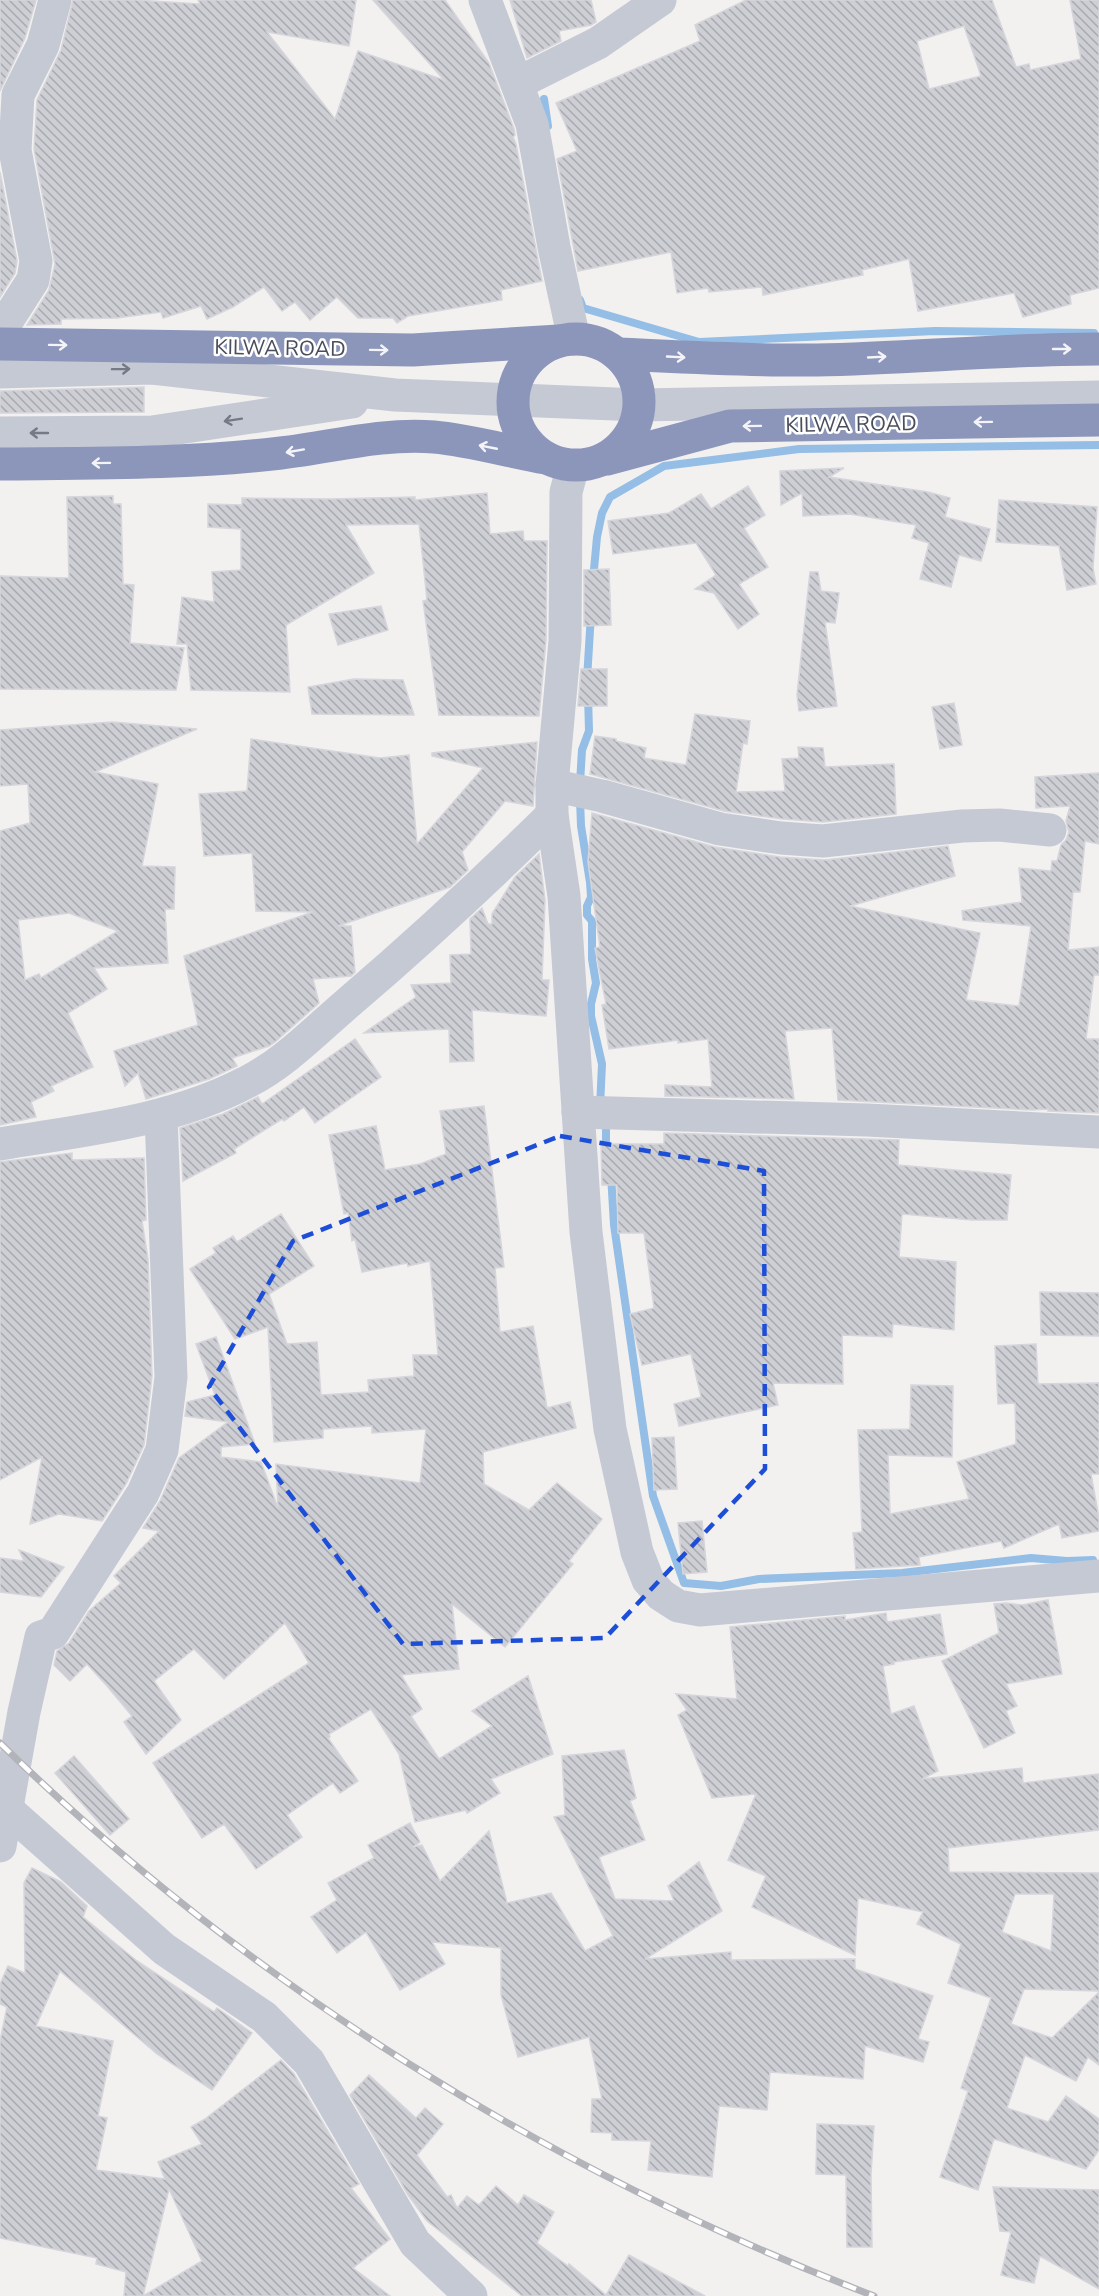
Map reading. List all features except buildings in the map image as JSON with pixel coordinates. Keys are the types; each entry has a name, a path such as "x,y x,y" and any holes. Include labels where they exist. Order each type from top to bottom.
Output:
{"highway":[{"path":"559,462 529,444 518,426 514,400 516,384 525,365 540,350 567,340"},
{"name":"KILWA ROAD","path":"0,344 413,350 590,340 605,345 618,354"},
{"path":"618,354 819,360 1025,349 1099,349"},
{"path":"607,459 623,446 634,429 639,405 638,389 631,370 618,354"},
{"name":"KILWA ROAD","path":"559,462 590,465 730,426 1099,420"},
{"path":"0,464 210,459 283,453 373,437 435,437 559,462"}],"street":[{"path":"0,344 3,327 33,280 36,261 8,149 18,95 43,45 55,0"},
{"path":"485,0 532,124 554,247 567,340"},
{"path":"518,83 598,43 660,0"},
{"path":"0,372 152,368 395,395 639,405 1099,396"},
{"path":"0,433 152,432 395,395"},
{"path":"559,462 566,492 565,641 552,800 564,896 586,1232 610,1429 636,1552 648,1580 661,1594 678,1606 700,1610 1099,1576"},
{"path":"0,1144 161,1116 199,1104 247,1083 290,1053 438,925 552,800 602,796 720,829 781,838 823,840 962,826 999,825 1050,830"},
{"path":"578,1112 867,1120 1099,1132"},
{"path":"0,1846 4,1808 42,1637 53,1633 143,1492 162,1450 171,1377 161,1116"},
{"path":"4,1808 164,1948 264,2017 291,2042 309,2062 415,2243 471,2296"}],"highlighted area":[{"path":"560,1136 764,1171 765,1469 605,1638 403,1644 209,1387 293,1241"}],"waterway":[{"path":"544,99 548,126"},
{"path":"580,300 583,308 699,342 935,331 1094,333"},
{"path":"593,580 597,537 602,513 610,497 664,466 799,449 1099,445"},
{"path":"587,679 591,614"},
{"path":"580,783 582,750 589,731 588,695"},
{"path":"580,799 581,826 591,897 587,906 587,915 592,921 592,959 596,983 591,1016 602,1064 600,1107"},
{"path":"602,1119 606,1129 606,1154"},
{"path":"611,1175 614,1225 653,1496 684,1583 721,1586 759,1579 902,1573 1031,1558 1067,1561 1093,1560"}],"railway":[{"path":"0,1743 96,1831 196,1914 300,1992 409,2064 521,2130 636,2191 754,2247 874,2296"}]}
